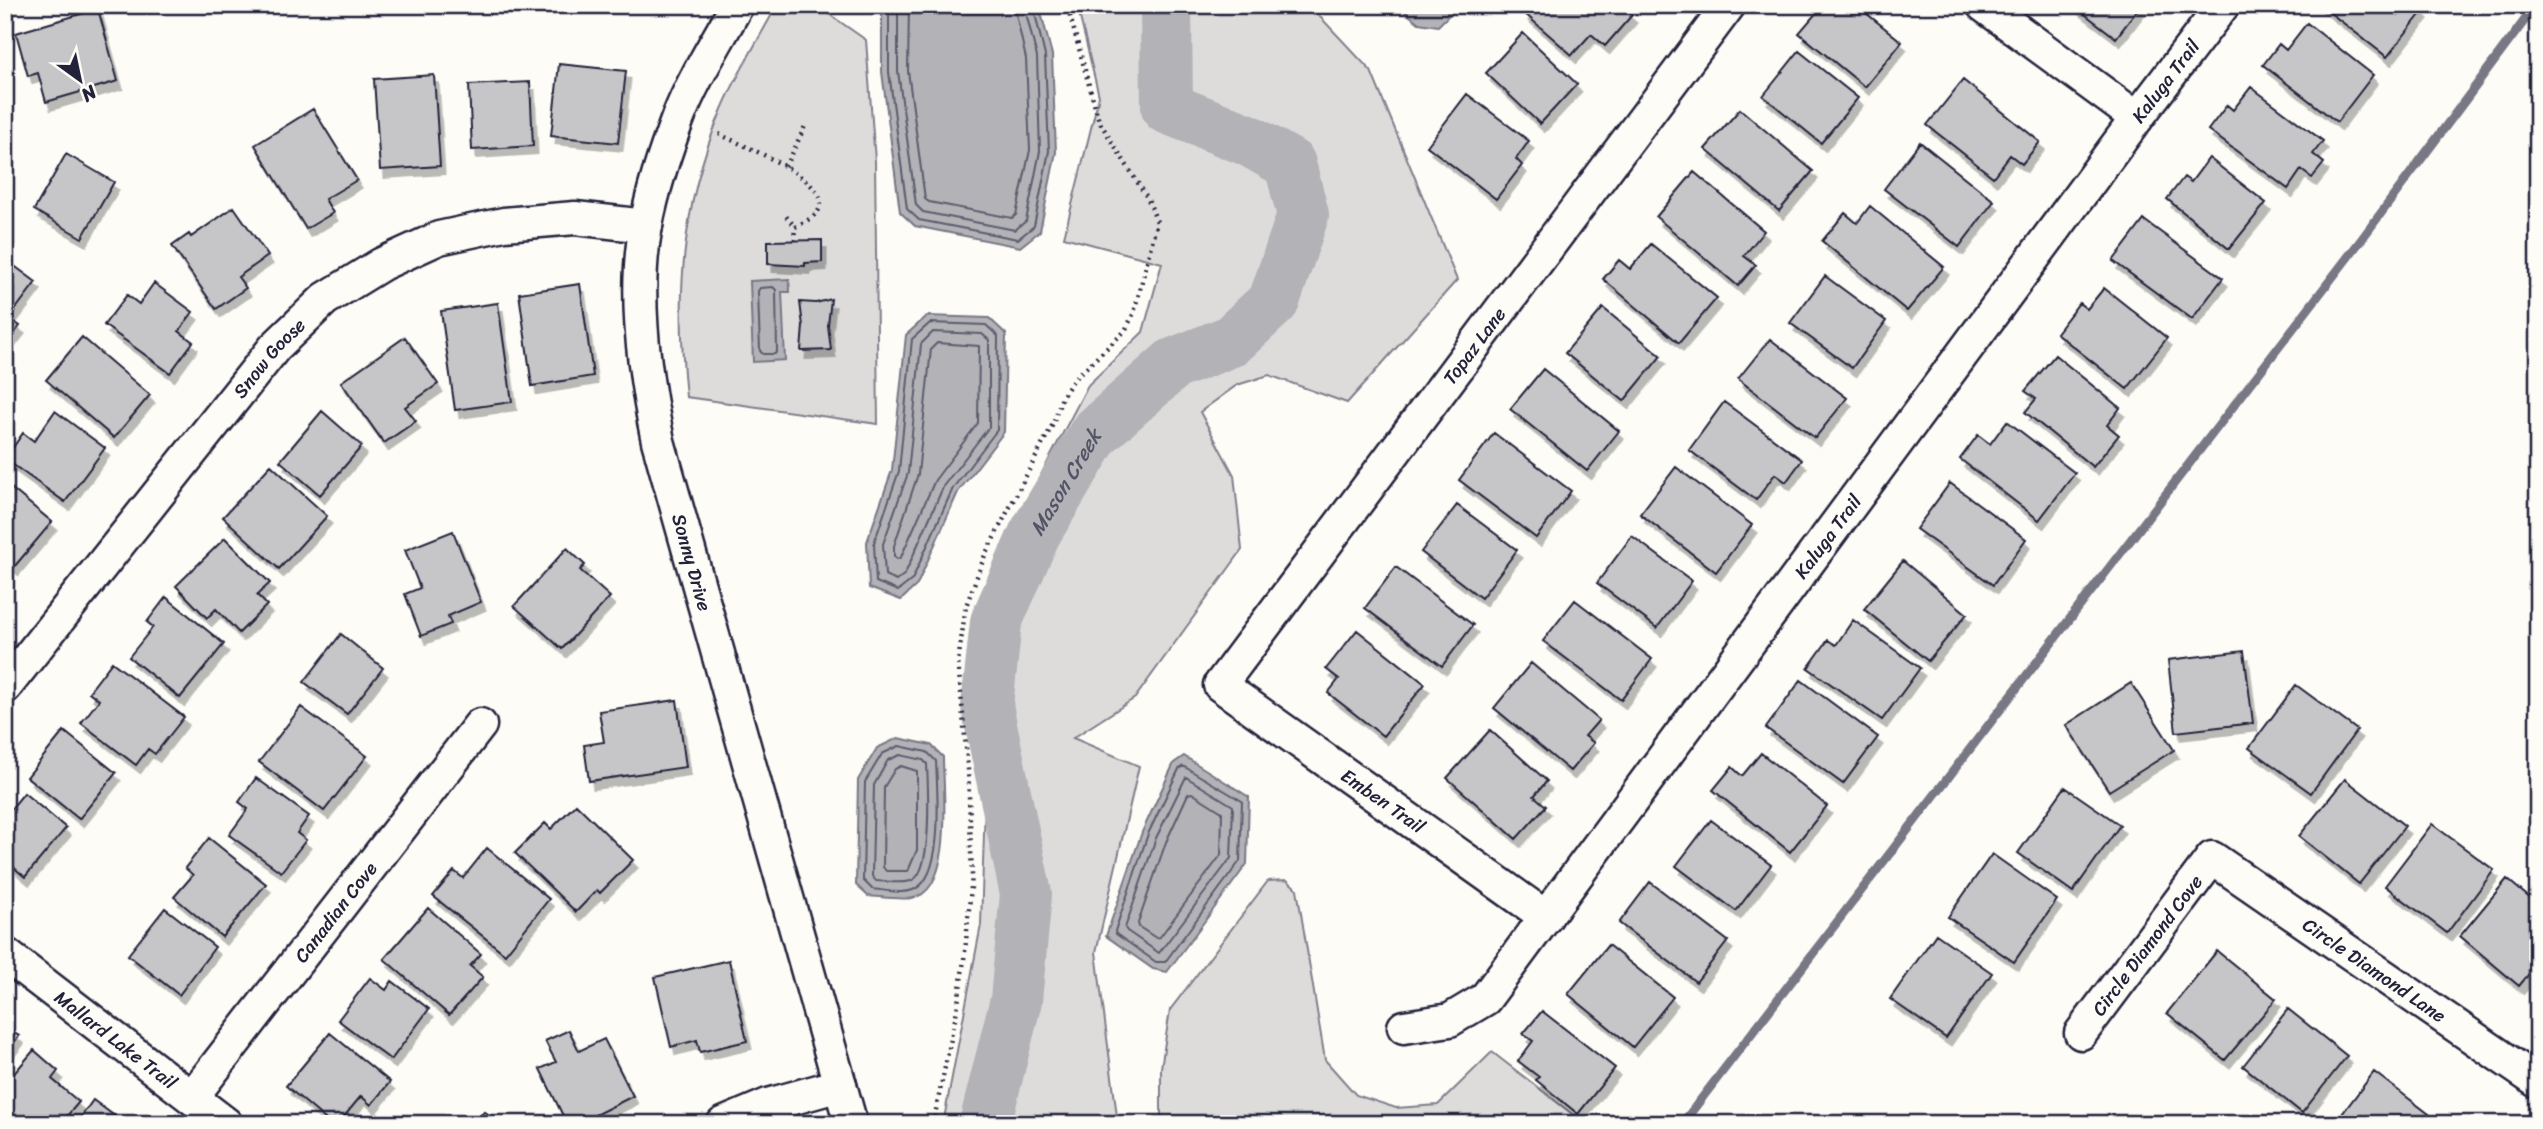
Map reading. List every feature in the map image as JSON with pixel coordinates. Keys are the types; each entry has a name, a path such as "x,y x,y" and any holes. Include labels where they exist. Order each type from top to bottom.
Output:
{"street":[{"name":"Sonny Drive","path":"737,5 679,116 666,152 646,226 642,266 642,332 647,387 658,441 850,1124"},
{"name":"Topaz Lane","path":"1220,685 1729,5"},
{"path":"1983,5 2137,118"},
{"name":"Kaluga Trail","path":"1404,1027 1450,1020 1485,999 2223,5"},
{"name":"Snow Goose","path":"5,687 275,346 325,299 382,264 439,238 504,224 575,218 646,226"},
{"name":"Emben Trail","path":"1220,685 1546,917"},
{"name":"Canadian Cove","path":"192,1097 480,725"},
{"name":"Circle Diamond Cove","path":"2081,1033 2212,858"},
{"name":"Circle Diamond Lane","path":"2212,858 2538,1083"},
{"name":"Mallard Lake Trail","path":"5,954 226,1124"},
{"path":"723,1124 768,1105 840,1085"}],"path":[{"path":"933,1124 957,1010 972,876 968,769 958,662 965,606 985,555 1053,424 1062,397 1074,379 1125,331 1134,313 1157,222 1148,199 1099,121 1067,5"},
{"path":"786,167 804,126"},
{"path":"719,134 797,172 817,192 820,207 815,214 795,227"},
{"path":"786,216 795,227 794,241"}],"shaded area":[{"path":"777,5 816,5 866,40 875,161 878,424 686,397 682,288 689,218 697,183 726,100"},
{"path":"1077,5 1309,5 1371,71 1457,280 1347,403 1269,375 1237,385 1200,412 1234,475 1242,550 1135,698 1073,738 1139,766 1096,952 1118,1124 943,1124 981,925 985,803 970,669 975,610 1011,532 1088,385 1143,332 1162,263 1064,237 1099,96"},
{"path":"1287,880 1297,889 1325,1060 1356,1095 1396,1108 1438,1105 1492,1052 1585,1124 1161,1124 1161,1068 1170,1010 1268,881"}],"water":[{"path":"882,5 1039,5 1052,55 1056,152 1040,231 1020,247 915,226 900,212 882,72"},
{"path":"1396,5 1459,5 1438,26 1419,23"},
{"path":"789,279 790,292 782,292 785,360 753,362 750,281"},
{"path":"927,316 989,318 1006,334 1004,432 958,492 917,585 901,600 869,588 867,542 892,470 906,335"},
{"path":"898,738 931,745 943,757 945,814 941,859 935,878 926,891 907,899 868,896 856,885 858,780 877,748"},
{"path":"1184,756 1249,797 1247,864 1167,972 1153,969 1106,936 1142,832 1174,763"}],"building":[{"path":"1531,5 1620,5 1632,15 1605,46 1591,34 1572,55 1524,13"},
{"path":"1823,5 1856,5 1902,42 1865,87 1799,33"},
{"path":"2073,5 2141,5 2116,38"},
{"path":"2320,5 2416,5 2423,11 2387,57"},
{"path":"98,9 118,81 46,102 38,73 28,76 16,33"},
{"path":"2307,23 2373,75 2337,122 2263,65 2279,44 2286,50"},
{"path":"1523,33 1577,84 1540,124 1486,73"},
{"path":"1799,51 1858,98 1821,143 1763,96"},
{"path":"559,64 626,71 618,143 551,136"},
{"path":"434,75 440,166 380,170 374,79"},
{"path":"1963,80 2040,142 2022,164 2010,155 1993,177 1927,125"},
{"path":"530,82 533,146 472,150 469,85"},
{"path":"2251,87 2323,141 2313,154 2324,163 2312,178 2301,170 2288,189 2208,130 2227,105 2233,110"},
{"path":"1467,94 1529,141 1516,159 1522,165 1496,199 1427,146"},
{"path":"313,109 357,180 325,199 333,213 306,229 255,145"},
{"path":"1740,109 1813,171 1779,211 1705,149"},
{"path":"1920,142 1994,201 1959,247 1884,189"},
{"path":"66,154 114,182 82,238 34,210"},
{"path":"2209,158 2266,203 2229,249 2167,199 2184,177 2191,182"},
{"path":"1694,172 1764,231 1744,256 1756,265 1738,286 1656,217"},
{"path":"1870,206 1944,267 1907,311 1822,241 1845,213 1857,223"},
{"path":"234,207 268,256 238,277 246,288 216,309 172,246 189,234 191,237"},
{"path":"2144,220 2223,278 2192,319 2113,261"},
{"path":"822,240 822,262 805,263 805,266 768,264 768,241"},
{"path":"1651,244 1717,298 1679,343 1603,279 1619,260 1630,269"},
{"path":"5,259 36,282 9,318 20,326 5,345"},
{"path":"1825,276 1886,321 1852,368 1790,323"},
{"path":"154,283 193,312 179,331 193,342 170,373 104,325 127,295 139,304"},
{"path":"580,284 593,376 532,386 519,293"},
{"path":"2104,288 2167,338 2127,389 2056,333 2079,303 2087,309"},
{"path":"831,299 828,325 831,350 801,351 803,326 800,302 816,303"},
{"path":"498,303 512,402 455,410 441,311"},
{"path":"1603,308 1661,356 1624,401 1565,353"},
{"path":"82,337 150,395 114,438 46,380"},
{"path":"405,337 438,384 405,407 416,421 384,443 341,382"},
{"path":"1770,339 1847,398 1815,438 1738,379"},
{"path":"2055,355 2120,408 2107,425 2119,435 2093,467 2025,412 2036,399 2025,391"},
{"path":"1543,369 1619,431 1587,471 1510,409"},
{"path":"1724,402 1802,460 1786,482 1775,474 1756,500 1689,450"},
{"path":"55,411 105,448 65,502 5,459 23,433 34,441"},
{"path":"322,411 362,446 320,495 280,461"},
{"path":"2007,421 2075,473 2039,520 1960,459 1978,435 1990,444"},
{"path":"1494,433 1571,491 1536,538 1459,480"},
{"path":"271,465 327,516 279,569 223,517"},
{"path":"1676,467 1752,525 1716,572 1640,514"},
{"path":"5,483 52,522 14,567 5,560"},
{"path":"1950,483 2026,539 1993,585 1916,529"},
{"path":"1457,505 1517,550 1481,598 1421,552"},
{"path":"453,531 481,602 448,616 451,624 421,636 405,594 420,588 405,550"},
{"path":"1632,536 1692,581 1657,628 1597,583"},
{"path":"225,538 270,583 257,595 267,605 239,633 216,609 207,618 176,586"},
{"path":"567,548 585,565 580,570 610,597 562,649 514,606"},
{"path":"1903,561 1967,614 1928,661 1864,609"},
{"path":"1396,567 1473,625 1442,666 1365,608"},
{"path":"166,597 224,644 180,698 129,657 153,627 147,622"},
{"path":"1575,600 1652,659 1621,700 1543,641"},
{"path":"1853,620 1920,668 1882,720 1808,668 1828,640 1836,645"},
{"path":"1357,630 1425,684 1383,736 1328,693 1339,679 1326,669"},
{"path":"341,634 383,668 347,714 304,682"},
{"path":"2244,651 2253,723 2176,732 2168,660"},
{"path":"112,662 184,717 155,754 148,749 136,765 81,723 99,700 89,692"},
{"path":"1531,663 1599,720 1585,736 1594,743 1570,771 1494,708"},
{"path":"1801,680 1878,737 1843,784 1766,728"},
{"path":"2131,683 2174,750 2109,791 2066,725"},
{"path":"2296,685 2357,730 2311,793 2249,748"},
{"path":"677,700 686,767 589,781 584,745 604,742 599,711"},
{"path":"301,707 367,756 324,811 259,762"},
{"path":"1490,730 1547,781 1534,796 1546,806 1516,839 1447,778"},
{"path":"64,731 116,773 79,819 27,777"},
{"path":"1761,753 1827,806 1790,852 1713,790 1732,767 1742,776"},
{"path":"256,778 309,816 297,833 306,840 281,872 229,835 248,809 239,802"},
{"path":"2345,779 2405,826 2359,884 2299,836"},
{"path":"2065,787 2120,825 2073,892 2018,853"},
{"path":"24,793 66,828 25,877 5,860 5,816"},
{"path":"576,804 633,860 600,893 597,890 576,912 515,853 545,823 551,829"},
{"path":"1711,820 1771,865 1736,911 1676,866"},
{"path":"2432,824 2494,870 2447,933 2385,886"},
{"path":"209,838 266,884 222,937 174,897 193,875 185,868"},
{"path":"487,848 549,899 505,954 433,896 454,871 463,878"},
{"path":"1992,854 2057,900 2014,962 1948,917"},
{"path":"2507,879 2538,905 2538,963 2519,986 2460,936"},
{"path":"1650,882 1728,941 1696,982 1619,923"},
{"path":"165,908 215,947 179,995 128,955"},
{"path":"428,908 481,954 470,966 483,977 449,1015 384,959"},
{"path":"1936,934 1992,973 1946,1038 1890,999"},
{"path":"1608,945 1673,997 1633,1047 1568,994"},
{"path":"2217,951 2276,999 2225,1060 2167,1013"},
{"path":"729,960 747,1041 700,1052 697,1040 671,1047 655,977"},
{"path":"370,978 386,990 392,981 429,1009 391,1060 338,1020"},
{"path":"2288,1009 2347,1056 2302,1113 2243,1066"},
{"path":"1542,1011 1615,1068 1578,1114 1536,1080 1539,1077 1518,1061 1533,1041 1523,1034"},
{"path":"5,1026 19,1036 5,1054"},
{"path":"569,1030 579,1051 604,1039 633,1096 577,1124 567,1124 540,1069 556,1062 545,1041"},
{"path":"330,1033 390,1082 371,1105 361,1096 338,1124 331,1124 286,1086"},
{"path":"34,1050 58,1071 52,1079 79,1102 60,1124 5,1124 5,1084"},
{"path":"2374,1072 2429,1114 2422,1124 2336,1122"},
{"path":"93,1100 120,1120 117,1124 76,1124"},
{"path":"484,1111 501,1124 475,1124"}],"waterway":[{"name":"Mason Creek","path":"985,1124 1016,1000 1026,894 987,706 996,622 1034,535 1095,433 1173,364 1231,341 1274,301 1303,215 1290,164 1248,140 1167,108 1166,5"},
{"path":"1682,1124 2361,240 2536,5"}]}
